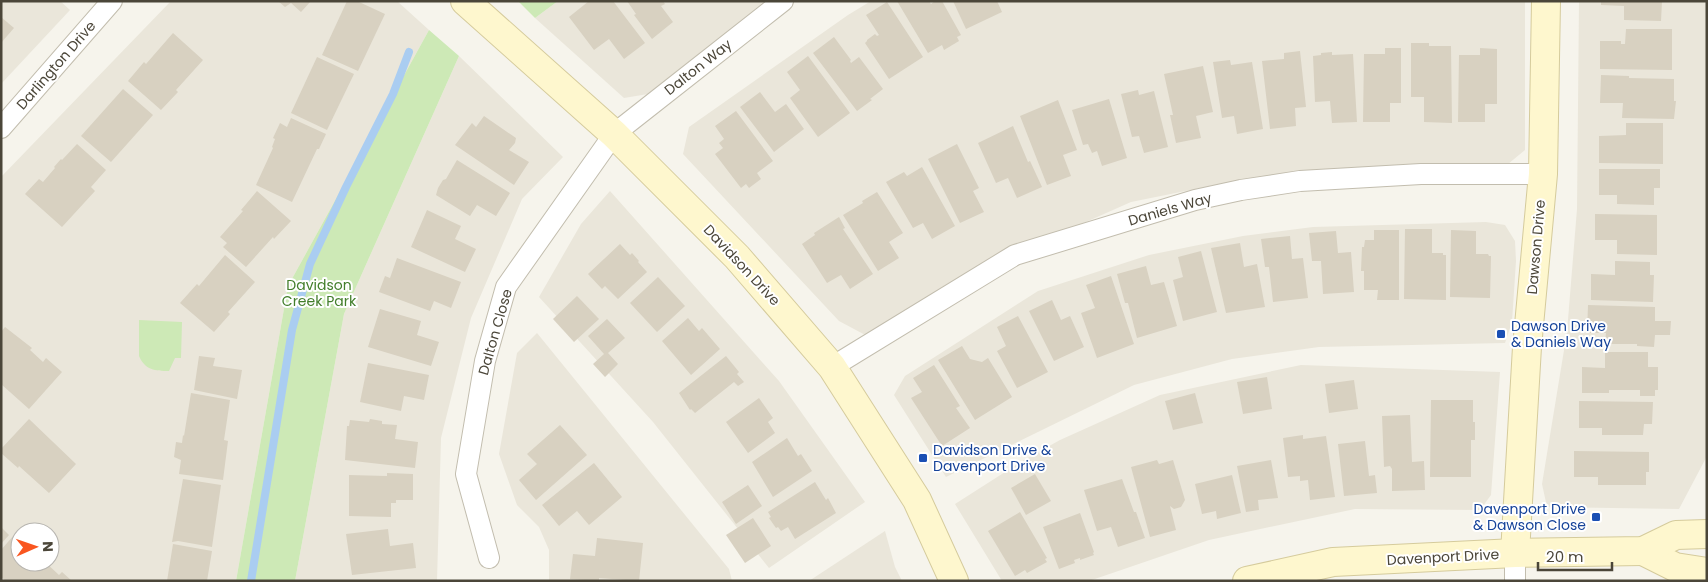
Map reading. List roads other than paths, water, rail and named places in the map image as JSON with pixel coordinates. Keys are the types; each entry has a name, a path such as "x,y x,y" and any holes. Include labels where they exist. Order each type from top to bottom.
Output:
{"street":[{"name":"Darlington Drive","path":"1,128 112,1"},
{"name":"Davidson Drive","path":"465,1 614,134 737,256 832,367 917,500 954,581"},
{"name":"Dalton Way","path":"614,134 783,1"},
{"name":"Dawson Drive","path":"1515,553 1527,347 1543,174 1546,1"},
{"name":"Dalton Close","path":"489,558 466,474 485,361 506,287 614,134"},
{"name":"Daniels Way","path":"832,367 1015,255 1195,200 1241,190 1300,181 1421,174 1543,174"},
{"name":"Davenport Drive","path":"1246,581 1333,562 1515,553 1642,551 1676,535 1704,532"},
{"name":"Davenport Drive","path":"1642,551 1674,567 1705,573"},
{"path":"1515,553 1515,581"}],"waterway":[{"path":"251,581 292,330 310,264 393,94 409,52"}],"place":[{"name":"Dawson Drive & Daniels Way","path":"1501,334"},
{"name":"Davidson Drive & Davenport Drive","path":"923,458"},
{"name":"Davenport Drive & Dawson Close","path":"1596,517"}],"park label":[{"name":"Davidson Creek Park","path":"319,294"}]}
